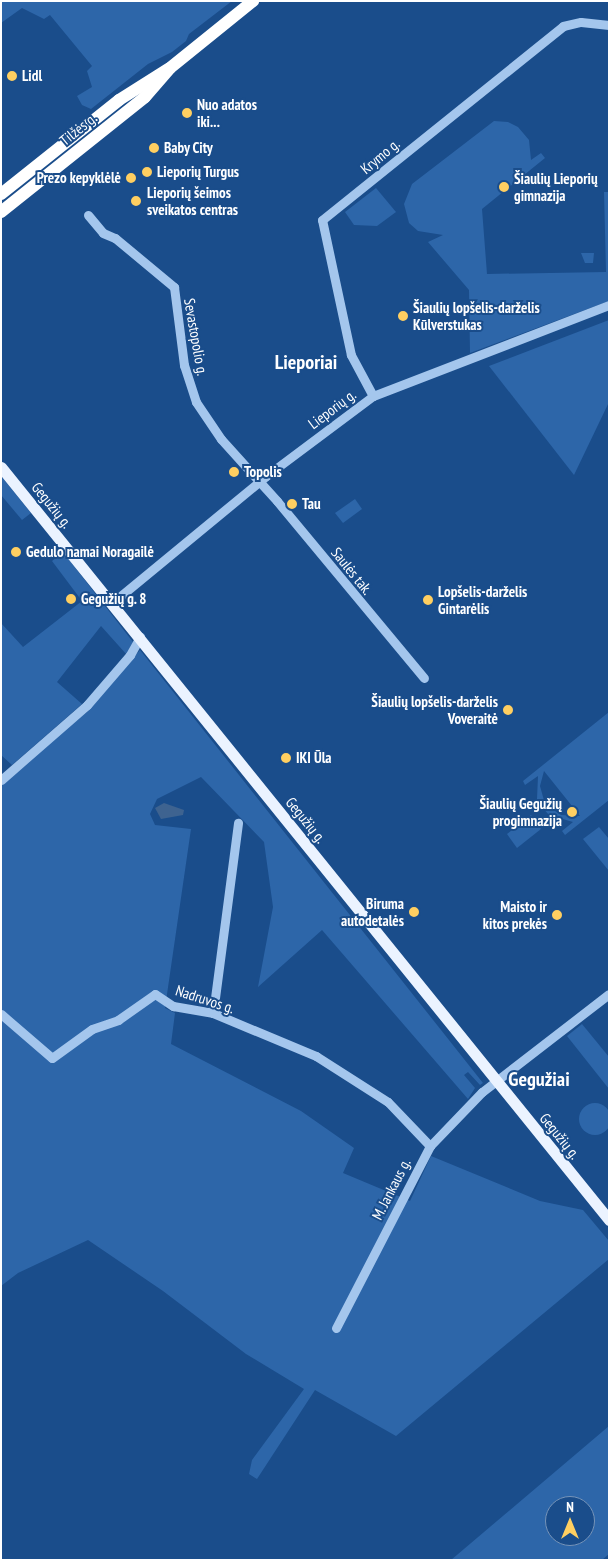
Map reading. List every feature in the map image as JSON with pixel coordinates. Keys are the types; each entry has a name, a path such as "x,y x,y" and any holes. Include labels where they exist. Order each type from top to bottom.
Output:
{"highway":[{"name":"Tilžės g.","path":"1,194 118,100 170,68 253,1"},
{"name":"Tilžės g.","path":"1,212 145,97 170,68"}],"main road":[{"name":"Gegužių g.","path":"1,467 609,1220"}],"street":[{"name":"Krymo g.","path":"373,396 351,355 322,220 563,26 581,22 609,25"},
{"name":"Sevastopolio g.","path":"88,216 103,234 115,238 174,287 184,365 196,402 220,439 259,482"},
{"name":"Lieporių g.","path":"112,603 259,482 373,396 609,305"},
{"name":"Saulės tak.","path":"259,482 424,678"},
{"path":"1,780 87,705 130,655 140,637"},
{"path":"212,1013 238,824"},
{"name":"Nadruvos g.","path":"1,1014 52,1058 92,1029 118,1020 155,994 173,1006 212,1013 331,1065 388,1102 430,1146"},
{"name":"M. Jankaus g.","path":"336,1328 430,1146 482,1092 609,994"}],"shaded area":[{"path":"1,1 232,1 189,34 186,41 172,52 148,64 91,109 82,105 77,96 92,87 87,71 92,66 50,15 44,19 22,8 1,23"},
{"path":"494,121 508,122 518,127 529,140 531,160 541,153 545,158 482,209 487,274 606,272 604,192 609,192 609,301 470,353 469,290 428,242 443,235 418,231 409,223 404,204 412,184"},
{"path":"376,188 396,212 377,226 354,225 345,212"},
{"path":"581,253 594,253 593,263 585,263"},
{"path":"609,320 609,402 574,475 489,366"},
{"path":"1,476 31,513 22,520 1,495"},
{"path":"355,499 362,509 343,523 335,513"},
{"path":"63,552 133,642 127,655 101,626 57,682 82,704 12,765 1,755 1,623 23,647 82,601 52,561"},
{"path":"140,650 483,1083 480,1085 468,1072 464,1075 475,1088 468,1099 322,930 258,987 273,907 264,842 201,777 157,799 150,814 155,825 191,829 165,1008 175,1013 171,1044 301,1111 354,1148 343,1173 410,1201 431,1156 540,1201 583,1210 609,1241 609,1259 396,1436 315,1390 257,1479 249,1474 252,1460 304,1389 246,1354 163,1291 88,1240 18,1273 1,1286 1,784 87,712"},
{"path":"609,712 609,800 565,835 562,831 573,822 549,815 541,806 537,799 538,776 525,785 523,781","holes":["544,771 580,816 561,815 545,804 540,786"]},
{"path":"164,803 184,810 183,815 161,819 155,808"},
{"path":"531,815 541,829 517,848 507,834"},
{"path":"599,827 609,839 609,871 583,839"},
{"path":"582,1024 609,1057 609,1089 567,1036"},
{"path":"595,1103 601,1104 606,1108 610,1113 610,1125 606,1130 601,1134 595,1135 589,1134 584,1130 580,1125 579,1119 580,1113 584,1108 589,1104"},
{"path":"609,1426 609,1554 602,1560 451,1560"}],"place":[{"name":"Lidl","path":"12,76"},
{"name":"Nuo adatos iki...","path":"187,113"},
{"name":"Baby City","path":"154,148"},
{"name":"Lieporių Turgus","path":"147,172"},
{"name":"Prezo kepyklėlė","path":"131,178"},
{"name":"Šiaulių Lieporių gimnazija","path":"504,187"},
{"name":"Lieporių šeimos sveikatos centras","path":"136,201"},
{"name":"Šiaulių lopšelis-darželis Kūlverstukas","path":"403,316"},
{"name":"Topolis","path":"234,472"},
{"name":"Tau","path":"292,504"},
{"name":"Gedulo namai Noragailė","path":"16,552"},
{"name":"Gegužių g. 8","path":"71,599"},
{"name":"Lopšelis-darželis Gintarėlis","path":"428,600"},
{"name":"Šiaulių lopšelis-darželis Voveraitė","path":"508,710"},
{"name":"IKI Ūla","path":"286,758"},
{"name":"Šiaulių Gegužių progimnazija","path":"572,812"},
{"name":"Biruma autodetalės","path":"414,912"},
{"name":"Maisto ir kitos prekės","path":"557,915"}],"district":[{"name":"Lieporiai","path":"306,362"},
{"name":"Gegužiai","path":"539,1079"}]}
